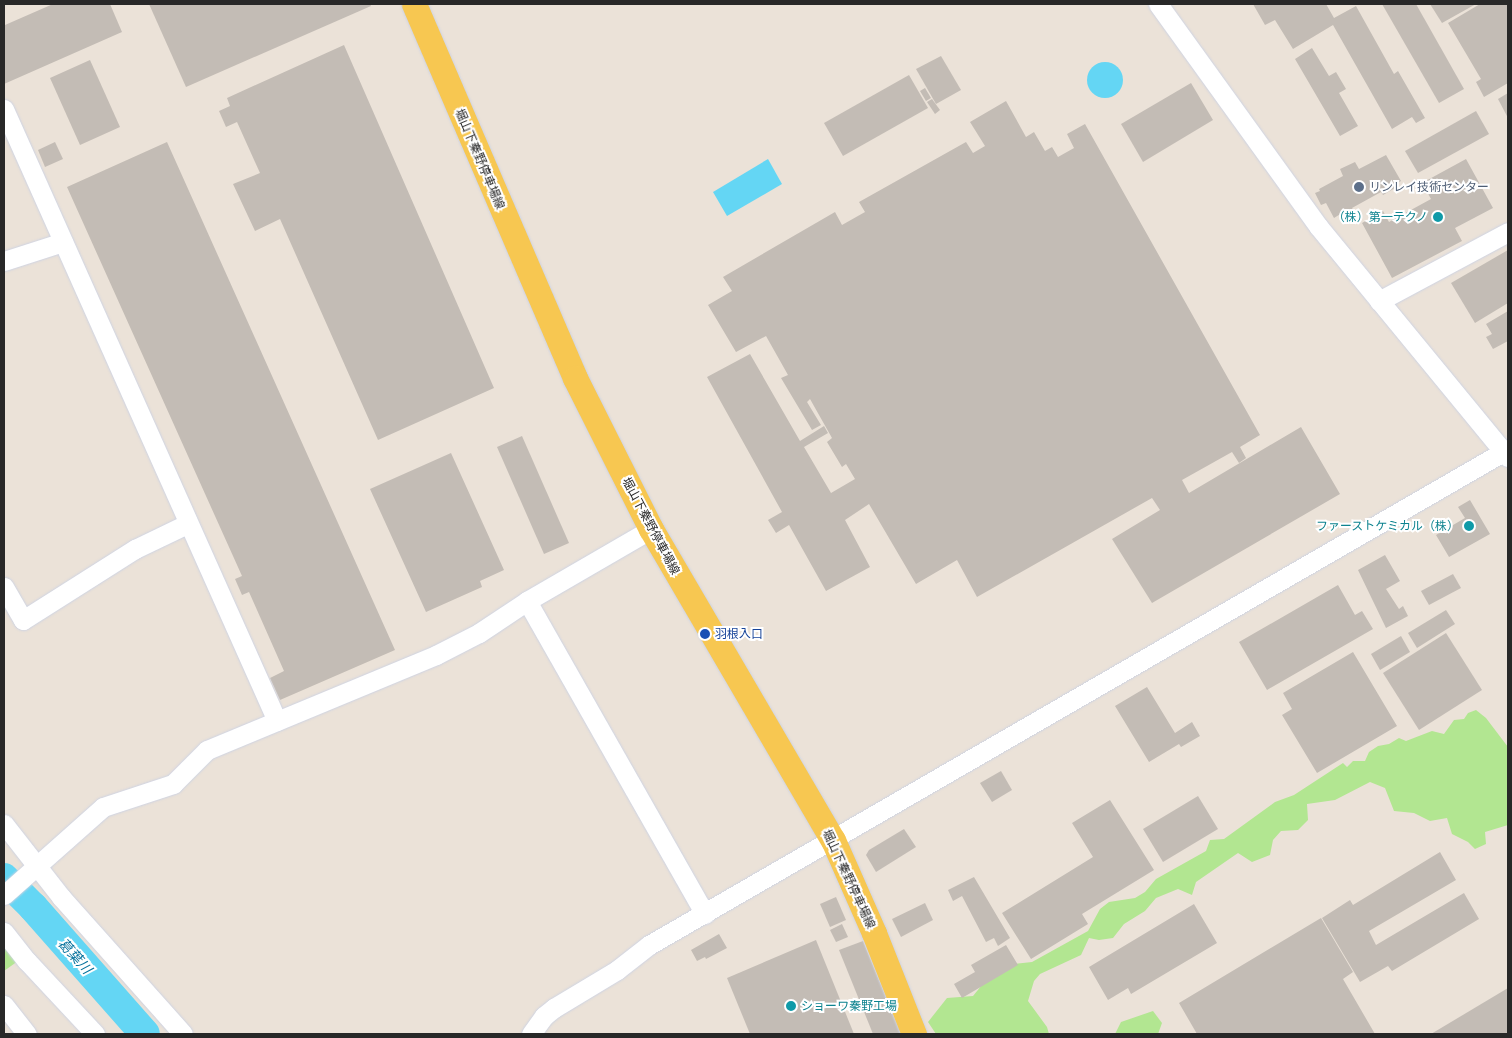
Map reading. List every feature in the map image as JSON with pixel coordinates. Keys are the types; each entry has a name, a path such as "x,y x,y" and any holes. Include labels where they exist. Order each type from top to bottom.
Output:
{"main road":[{"name":"堀山下秦野停車場線","path":"414,4 575,378 651,529 833,840 874,934 914,1034"}],"street":[{"path":"532,1034 544,1016 554,1008 617,970 649,945 1507,452 1318,226 1158,4"},
{"path":"4,108 187,524 277,721"},
{"path":"1379,301 1508,232"},
{"path":"4,261 63,242"},
{"path":"4,587 23,620 135,549 187,524"},
{"path":"4,895 103,807 173,784 207,750 436,655 479,633 527,601 651,529"},
{"path":"527,601 705,914"},
{"path":"4,824 36,866 183,1034"},
{"path":"4,932 27,961 95,1034"},
{"path":"4,1004 27,1034"}],"green space":[{"path":"1476,710 1486,718 1508,747 1508,825 1485,832 1486,844 1475,849 1468,842 1452,834 1447,818 1430,821 1414,813 1394,811 1385,788 1370,782 1335,800 1307,804 1308,820 1298,830 1281,831 1273,840 1270,855 1252,862 1238,853 1196,882 1192,895 1178,889 1156,898 1145,911 1124,924 1113,938 1099,940 1089,938 1081,955 1040,974 1034,981 1028,1001 1047,1027 1049,1034 936,1034 928,1022 947,998 973,996 986,980 1013,964 1032,962 1088,931 1100,909 1109,902 1135,898 1145,892 1156,879 1206,851 1210,840 1224,839 1275,802 1294,795 1343,763 1347,767 1353,761 1365,761 1369,752 1378,746 1389,744 1399,738 1406,741 1432,731 1444,734 1454,720 1464,719 1468,713"},
{"path":"4,942 18,961 4,971"},
{"path":"1153,1011 1162,1023 1158,1034 1115,1034 1121,1022"}],"water":[{"path":"1105,62 1112,63 1118,67 1122,73 1122,87 1118,93 1112,97 1105,98 1098,97 1092,93 1088,87 1087,80 1088,73 1092,67 1098,63"},
{"path":"768,159 782,184 727,216 713,192"}],"building":[{"path":"53,4 110,4 122,32 4,84 4,21 5,25"},
{"path":"149,4 370,4 371,6 186,87"},
{"path":"1253,4 1326,4 1334,18 1356,6 1394,74 1398,71 1425,118 1416,123 1412,117 1392,129 1333,25 1293,49 1275,20 1265,25"},
{"path":"1382,4 1416,4 1464,89 1439,103"},
{"path":"1430,4 1476,4 1442,23"},
{"path":"1480,4 1508,4 1508,83 1484,97 1476,82 1481,79 1448,23"},
{"path":"344,45 494,388 378,440 280,219 255,231 233,184 260,173 237,122 226,127 219,111 230,106 227,98"},
{"path":"1312,48 1329,76 1336,72 1346,89 1339,93 1358,126 1340,136 1295,59"},
{"path":"941,56 961,90 936,104 916,69"},
{"path":"90,60 120,127 80,145 50,78"},
{"path":"909,75 928,108 843,156 824,123"},
{"path":"1191,83 1213,120 1143,162 1121,124"},
{"path":"925,88 931,98 926,101 920,91"},
{"path":"1508,93 1508,118 1498,99"},
{"path":"932,99 940,110 935,114 927,102"},
{"path":"1006,101 1026,137 1034,132 1045,151 1052,147 1058,157 1074,148 1067,134 1085,124 1260,435 1240,447 1246,458 1239,463 1232,452 1182,480 1189,493 1301,427 1340,494 1152,603 1112,539 1160,510 1152,498 977,597 957,560 916,584 869,504 845,520 870,567 826,591 789,525 776,533 768,520 782,512 707,377 750,354 800,441 824,426 828,433 804,447 831,493 855,479 846,464 842,467 827,442 832,438 810,399 807,402 821,425 812,430 781,378 788,375 766,336 736,352 708,305 732,291 723,277 835,212 842,225 865,212 859,202 966,142 973,153 985,146 970,122"},
{"path":"1476,111 1489,134 1418,173 1405,151"},
{"path":"55,142 63,159 45,167 38,150"},
{"path":"167,142 395,650 280,700 270,678 284,671 249,592 242,595 235,579 242,576 67,187"},
{"name":"リンレイ技術センター","path":"1386,155 1401,181 1394,185 1395,188 1383,195 1381,192 1352,208 1354,211 1344,216 1342,213 1334,218 1326,203 1321,205 1315,193 1343,176 1340,169 1355,162 1359,169"},
{"name":"（株）第一テクノ","path":"1466,159 1493,208 1455,228 1462,241 1392,278 1362,223 1383,211 1389,222 1431,199 1422,183"},
{"path":"1508,250 1508,303 1475,323 1451,283"},
{"path":"1508,311 1508,341 1493,349 1486,337 1492,334 1486,324"},
{"path":"522,436 569,543 544,554 497,447"},
{"path":"451,453 504,570 480,581 482,587 426,612 370,489"},
{"name":"ファーストケミカル（株）","path":"1470,500 1490,534 1449,557 1436,535 1465,518 1458,507"},
{"path":"1385,555 1400,581 1386,589 1399,609 1403,606 1408,616 1386,628 1358,570"},
{"path":"1453,574 1461,588 1429,605 1421,591"},
{"path":"1338,585 1355,615 1362,611 1373,629 1267,690 1239,642"},
{"path":"1446,610 1455,624 1417,648 1408,633"},
{"path":"1446,633 1482,690 1419,730 1383,673"},
{"path":"1401,636 1410,652 1380,670 1371,654"},
{"path":"1353,652 1397,726 1317,773 1282,715 1292,709 1283,693"},
{"path":"1147,687 1175,733 1192,722 1200,736 1181,747 1179,744 1149,762 1115,706"},
{"path":"1001,771 1012,790 992,802 980,783"},
{"path":"1198,796 1218,829 1163,862 1143,829"},
{"path":"1110,800 1154,870 1082,914 1088,924 1031,959 1002,913 1093,857 1072,823"},
{"path":"904,829 916,847 876,872 866,855 869,850"},
{"path":"1440,852 1456,880 1369,931 1376,945 1464,893 1479,919 1392,971 1388,966 1360,982 1322,918 1350,900 1353,905"},
{"path":"974,877 1010,938 998,946 994,938 986,942 962,896 953,901 948,890"},
{"path":"836,897 846,920 830,927 820,904"},
{"path":"925,903 933,920 901,937 892,919"},
{"path":"1194,904 1217,943 1131,994 1128,988 1108,1000 1089,967"},
{"path":"1321,918 1353,972 1343,979 1375,1034 1197,1034 1179,1003"},
{"path":"842,924 848,937 836,942 830,930"},
{"path":"719,934 727,948 706,959 705,957 697,961 691,950"},
{"name":"ショーワ秦野工場","path":"816,940 854,1034 750,1034 727,978"},
{"path":"863,941 901,1034 873,1034 839,950"},
{"path":"1006,945 1018,965 962,998 954,984 975,972 971,965"},
{"path":"1508,988 1508,1034 1431,1034"}],"waterway":[{"name":"葛葉川","path":"4,878 33,907 145,1034"}],"place":[{"name":"リンレイ技術センター","path":"1359,187"},
{"name":"（株）第一テクノ","path":"1438,217"},
{"name":"ファーストケミカル（株）","path":"1469,526"},
{"name":"羽根入口","path":"705,634"},
{"name":"ショーワ秦野工場","path":"791,1006"}]}
